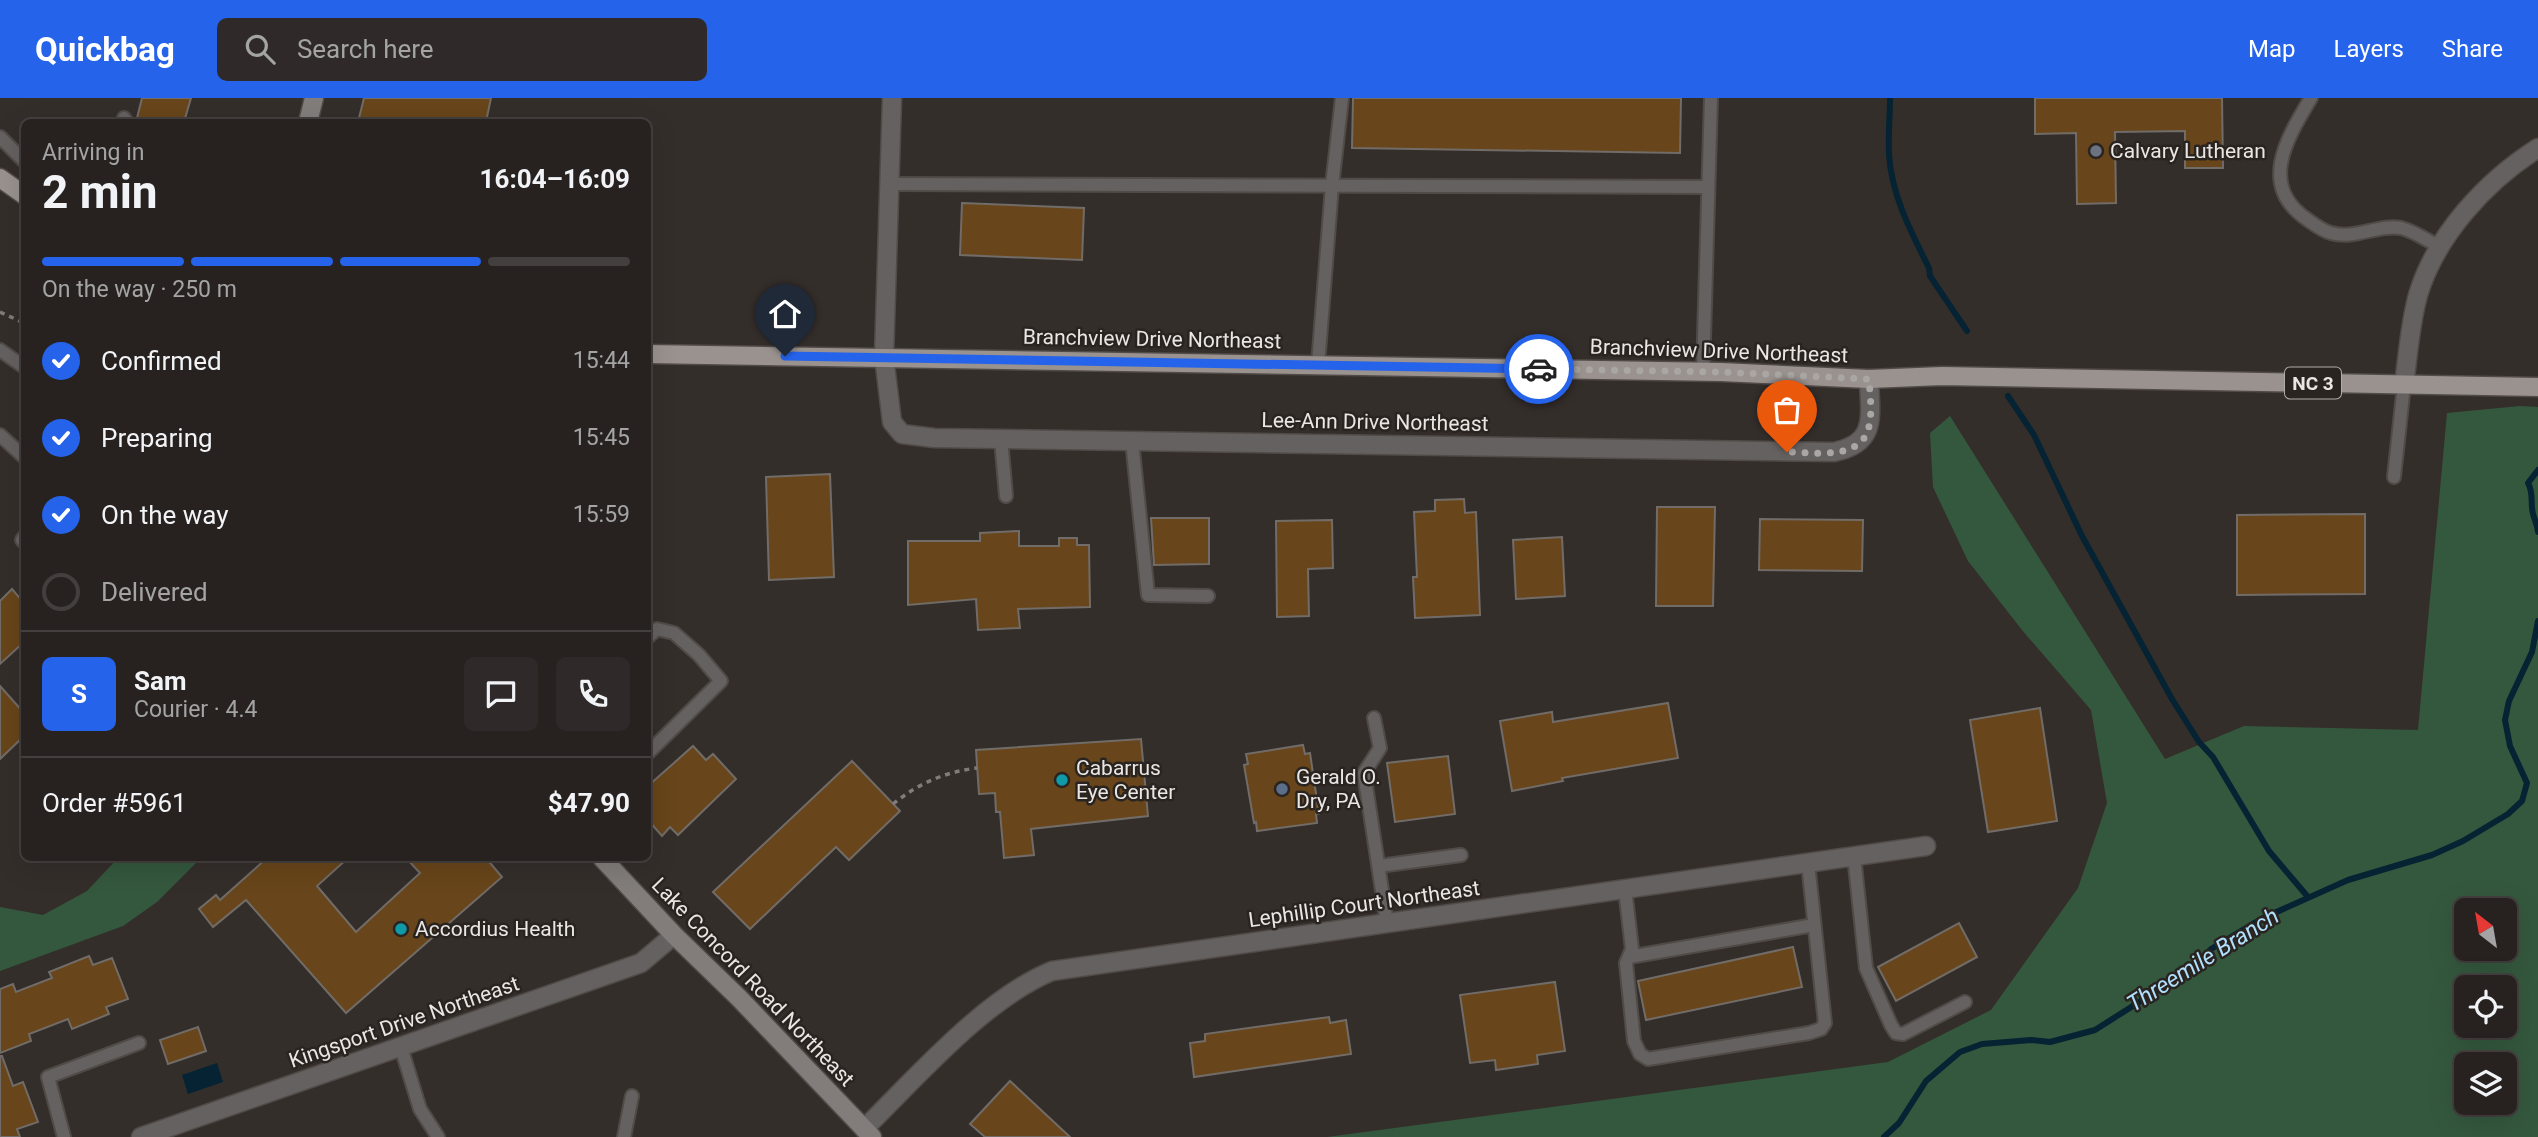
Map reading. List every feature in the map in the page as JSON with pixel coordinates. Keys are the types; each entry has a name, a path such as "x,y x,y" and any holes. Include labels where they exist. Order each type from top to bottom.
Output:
{"main road":[{"path":"309,119 314,98"},
{"path":"0,178 21,193"},
{"name":"Branchview Drive Northeast","path":"651,354 1703,372 1869,379 1942,376 2538,387"},
{"name":"Lake Concord Road Northeast","path":"605,861 674,936 739,998 868,1133"}],"street":[{"name":"Lee-Ann Drive Northeast","path":"892,98 884,357 892,422 902,434 934,438 1834,452 1861,442 1868,430 1869,379"},
{"path":"2404,385 2418,295 2440,247 2466,211 2505,172 2538,148"},
{"name":"Lephillip Court Northeast","path":"868,1133 980,1016 1034,979 1052,971 1926,846"},
{"name":"Kingsport Drive Northeast","path":"141,1137 641,963 674,936"}],"lane":[{"path":"1318,365 1342,98"},
{"path":"1703,372 1711,98"},
{"path":"2311,98 2290,132 2281,157 2283,195 2295,212 2333,234 2402,228 2440,247"},
{"path":"0,137 21,158"},
{"path":"890,184 1708,187"},
{"path":"0,350 21,365"},
{"path":"2395,477 2404,385"},
{"path":"0,435 21,454"},
{"path":"1001,439 1006,496"},
{"path":"1132,441 1148,595 1208,596"},
{"path":"651,634 657,629 674,633 699,655 721,681 651,750"},
{"path":"1374,718 1380,748 1364,773 1387,923"},
{"path":"1379,866 1461,855"},
{"path":"1854,856 1866,968 1896,1032 1903,1034 1965,1002"},
{"path":"1625,889 1632,949 1626,963 1634,1041 1640,1054 1648,1059 1809,1033 1821,1028 1825,1023 1808,863"},
{"path":"1629,957 1814,925"},
{"path":"64,1137 48,1077 139,1043"},
{"path":"401,1047 420,1109 439,1137"},
{"path":"624,1137 632,1096"}],"path":[{"path":"0,312 21,322"},
{"path":"893,804 925,782 957,770 977,768"}],"green space":[{"path":"2520,406 2538,407 2538,1137 1327,1137 1888,1062 1991,1010 2078,888 2107,803 2091,710 2022,630 1968,561 1933,487 1930,433 1950,416 2165,759 2244,726 2418,730 2447,413"},
{"path":"115,861 198,861 157,902 123,926 0,971 0,907 43,915 87,891"}],"water":[{"path":"217,1063 223,1082 188,1094 182,1075"}],"building":[{"path":"142,98 191,98 185,119 137,119"},
{"path":"364,98 491,98 487,119 359,119"},
{"path":"1353,98 1681,98 1680,153 1352,148"},
{"name":"Calvary Lutheran","path":"2035,98 2222,98 2223,168 2185,168 2185,131 2115,132 2116,203 2077,204 2076,133 2035,134"},
{"path":"962,203 1084,208 1082,260 960,255"},
{"path":"830,474 834,577 769,580 766,477"},
{"path":"1464,499 1465,513 1476,512 1480,615 1415,618 1413,577 1417,577 1414,512 1435,511 1435,500"},
{"path":"1657,507 1715,507 1713,606 1656,606"},
{"path":"2365,514 2365,594 2237,595 2237,515"},
{"path":"1151,518 1209,518 1209,564 1154,565"},
{"path":"1760,519 1863,520 1862,571 1759,570"},
{"path":"1332,520 1333,568 1308,569 1309,616 1277,617 1276,521"},
{"path":"1019,531 1019,546 1059,546 1059,538 1077,538 1077,545 1089,545 1090,607 1018,609 1020,628 978,630 976,599 908,605 908,541 980,541 980,533"},
{"path":"1562,537 1565,596 1516,599 1513,540"},
{"path":"12,589 21,600 21,645 0,664 0,601"},
{"path":"0,686 21,710 21,739 0,759"},
{"path":"1668,703 1678,758 1562,778 1563,781 1512,791 1500,721 1552,712 1553,722"},
{"path":"2040,708 2057,821 1988,832 1970,720"},
{"name":"Cabarrus Eye Center","path":"1141,739 1148,816 1031,829 1034,855 1004,858 1000,812 996,812 995,793 979,794 976,750"},
{"name":"Gerald O. Dry, PA","path":"1303,745 1305,754 1310,753 1319,814 1316,814 1317,823 1257,831 1244,765 1248,764 1246,754"},
{"path":"693,746 706,760 713,754 736,779 678,835 670,827 662,836 651,823 651,783"},
{"path":"1448,756 1455,814 1395,822 1387,763"},
{"path":"852,761 900,811 849,860 836,847 750,929 713,892"},
{"name":"Accordius Health","path":"264,861 345,861 317,886 356,932 420,873 409,861 489,861 502,877 346,1013 246,900 213,927 199,909 216,895 220,900"},
{"path":"1959,923 1977,957 1896,1001 1878,967"},
{"path":"1793,947 1802,987 1646,1020 1638,981"},
{"path":"89,956 93,965 112,958 128,999 106,1007 109,1014 72,1029 68,1019 29,1034 31,1041 0,1053 0,989 13,984 16,992 52,978 49,972"},
{"path":"1555,982 1565,1051 1537,1055 1538,1064 1496,1070 1495,1060 1470,1063 1460,995"},
{"path":"1329,1017 1330,1023 1346,1020 1351,1054 1194,1077 1190,1043 1205,1041 1205,1034"},
{"path":"198,1027 206,1051 168,1064 160,1040"},
{"path":"0,1056 13,1086 23,1082 38,1122 17,1129 20,1137 0,1137"},
{"path":"1010,1081 1070,1137 985,1137 970,1124"}],"waterway":[{"path":"1890,98 1889,154 1898,198 1929,268 1930,276 1967,331"},
{"path":"2008,396 2034,435 2082,536 2172,699 2199,742 2213,757 2269,851 2308,897"},
{"name":"Threemile Branch","path":"2538,470 2528,483 2538,532"},
{"name":"Threemile Branch","path":"1884,1137 1899,1123 1926,1081 1960,1052 1982,1044 2031,1040 2050,1042 2095,1030 2158,990 2211,949 2261,919 2348,880 2432,855 2463,841 2508,814 2522,801 2527,783 2510,746 2505,720 2509,701 2532,652 2538,621"}],"way so far":[{"path":"1539,369 1721,372 1869,379 1868,430 1861,442 1834,452 1787,452"}],"place":[{"name":"Calvary Lutheran","path":"2096,151"},
{"name":"Cabarrus Eye Center","path":"1062,780"},
{"name":"Gerald O. Dry, PA","path":"1282,789"},
{"name":"Accordius Health","path":"401,929"}],"route":[{"path":"785,356 1539,369"}]}
